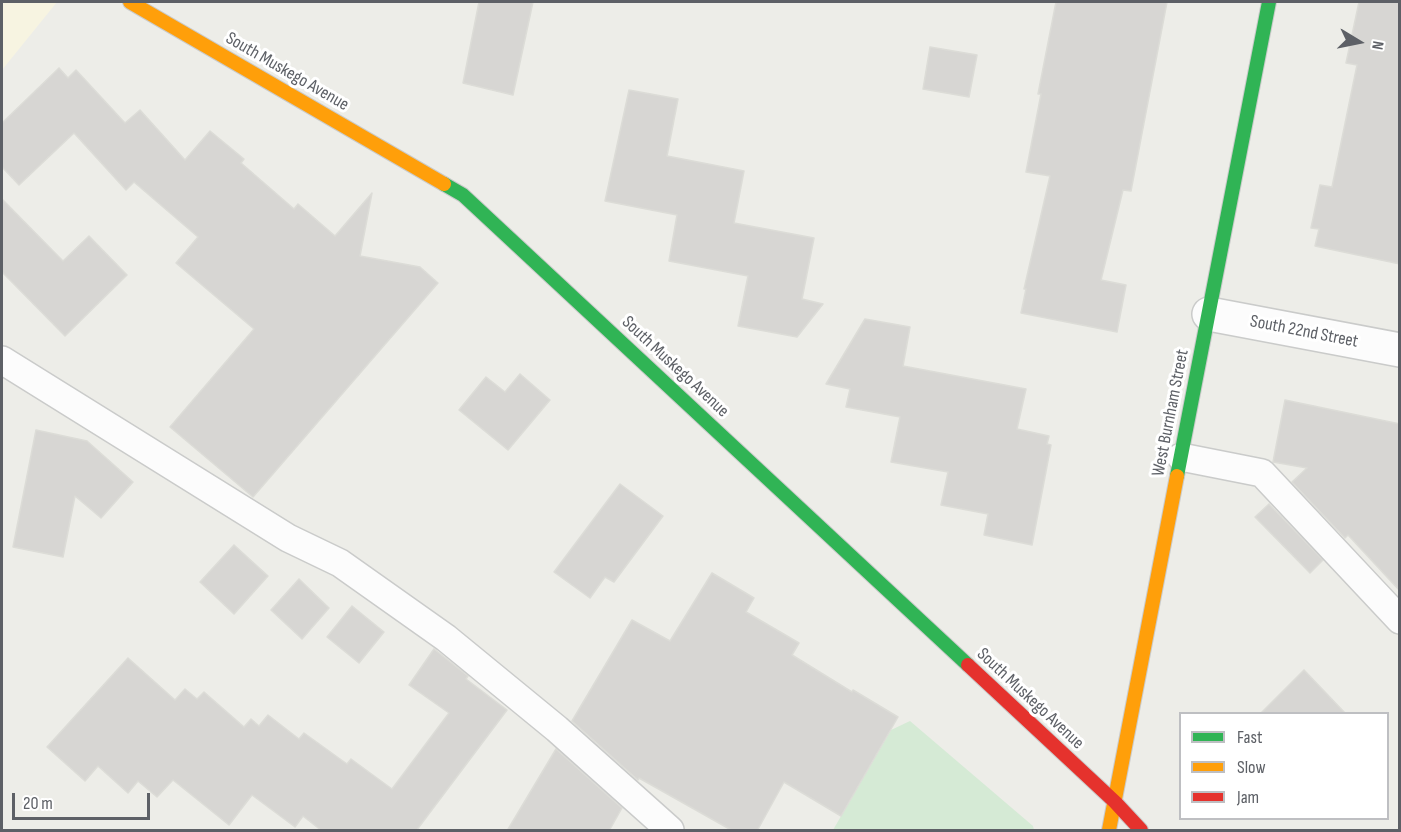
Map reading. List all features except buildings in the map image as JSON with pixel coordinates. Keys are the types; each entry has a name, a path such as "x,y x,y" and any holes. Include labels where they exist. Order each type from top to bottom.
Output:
{"street":[{"name":"South Muskego Avenue","path":"130,2 463,195 1115,802 1141,831"},
{"name":"West Burnham Street","path":"1109,831 1269,2"},
{"name":"South 22nd Street","path":"1209,314 1400,350"}],"lane":[{"path":"2,360 288,538 340,563 437,631 557,729 670,831"},
{"path":"1181,457 1262,473 1400,620"}],"shaded area":[{"path":"2,2 57,2 2,70"}],"green space":[{"path":"910,721 1033,826 1034,830 833,830 891,730"}],"traffic: fast":[{"path":"1177,476 1269,2"},
{"path":"444,184 463,195 968,665"}],"traffic: slow":[{"path":"130,2 444,184"},
{"path":"1109,830 1177,476"}],"traffic: jam":[{"path":"968,665 1115,802 1141,830"}]}
